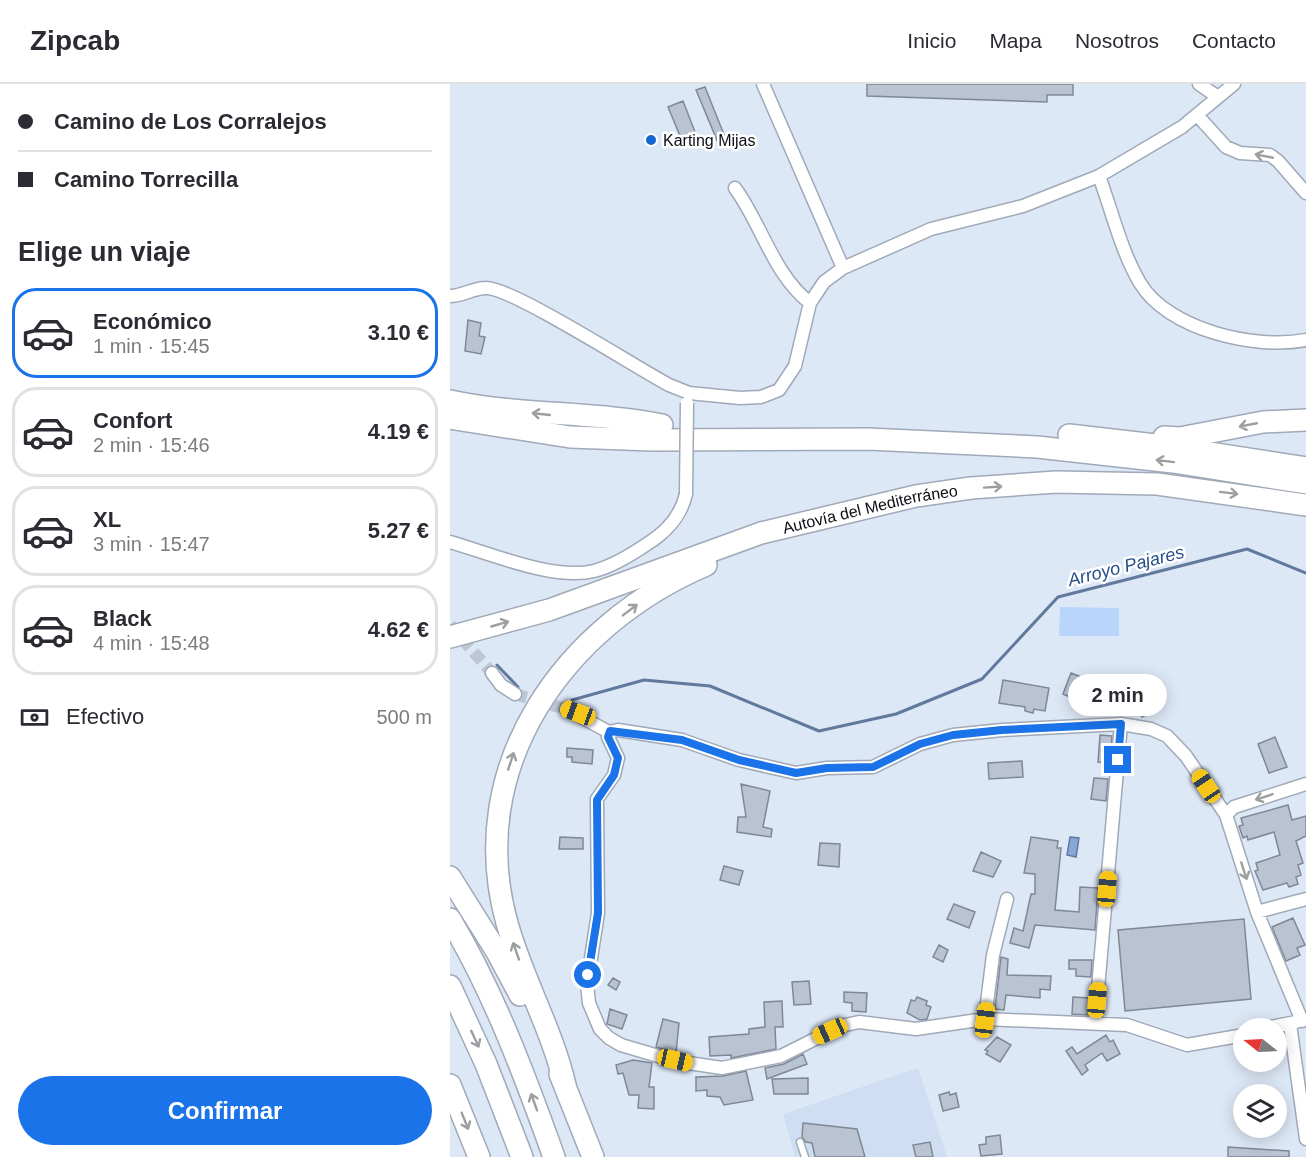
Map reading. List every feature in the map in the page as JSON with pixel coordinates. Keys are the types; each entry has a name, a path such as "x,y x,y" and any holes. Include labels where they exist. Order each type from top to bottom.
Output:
{"highway":[{"path":"450,401 504,410 633,419 662,425"},
{"path":"450,418 570,436 652,440 868,440 1037,447 1173,462 1306,483"},
{"path":"1111,439 1135,435 1180,438 1263,422 1306,420"},
{"path":"542,431 662,425 916,427 1015,431 1111,439 1306,468"},
{"name":"Autovía del Mediterráneo","path":"450,637 549,610 761,533 916,496 971,488 1056,482 1157,484 1306,506"},
{"path":"565,1085 560,1063 518,958 499,890 496,855 498,820 512,756 524,728 556,678 606,628 633,607 694,570 791,526"},
{"path":"450,877 497,952 565,1085 593,1157"},
{"path":"450,919 498,1016 529,1088 554,1157"},
{"path":"450,986 486,1064 522,1157"},
{"path":"450,1085 479,1157"}],"street":[{"path":"763,84 843,268"},
{"path":"1199,84 1218,97"},
{"path":"450,296 461,296 485,288 508,294 688,398 761,397 779,390 795,366 810,303 824,282 843,268 931,229 1023,206 1099,176 1133,158 1197,115 1234,84"},
{"path":"1197,115 1226,147 1240,153 1270,155 1306,193"},
{"path":"1099,176 1140,282 1161,306 1206,330 1241,339 1270,343 1306,340"},
{"path":"735,188 751,210 783,276 794,290 810,303"},
{"path":"450,542 553,570 593,571 625,558 664,533 684,504 688,398"},
{"path":"492,673 501,685 515,694"},
{"path":"566,709 609,732 618,730 682,740 739,760 796,773 827,768 873,767 920,744 953,735 1002,730 1121,724 1151,729 1167,736 1186,756 1226,815 1257,912 1299,1021 1305,1131"},
{"path":"1095,1023 1121,724"},
{"path":"609,732 608,737 618,758 614,775 597,800 598,913 587,984 589,1003 600,1029 621,1045 714,1068 737,1066 781,1056 853,1023 874,1022 925,1029 985,1020 1128,1025 1187,1045 1233,1037"},
{"path":"1226,815 1234,807 1306,784"},
{"path":"1257,912 1306,898"},
{"path":"985,1020 993,955 1007,899"}],"lane":[{"path":"800,1142 805,1157"}],"shaded area":[{"path":"1060,607 1119,608 1119,636 1059,636"},
{"path":"1070,837 1079,838 1076,857 1067,855"},
{"path":"918,1068 947,1157 795,1157 783,1114"}],"building":[{"path":"867,84 1073,84 1073,95 1047,95 1047,102 867,96"},
{"path":"705,87 727,142 719,145 696,90"},
{"path":"683,101 697,137 683,143 668,107"},
{"path":"468,320 481,323 479,336 485,337 481,354 465,351"},
{"path":"1071,673 1114,690 1106,712 1095,707 1094,711 1086,708 1087,704 1063,694"},
{"path":"1003,680 1049,688 1045,711 1034,709 1033,713 1025,711 1025,707 999,703"},
{"path":"1152,688 1160,709 1142,717 1139,709 1131,712 1126,699"},
{"path":"1100,735 1112,736 1110,760 1107,763 1098,762"},
{"path":"1275,737 1287,767 1269,773 1258,744"},
{"path":"567,748 593,750 592,764 572,762 572,757 567,757"},
{"path":"1022,761 1023,777 989,779 988,763"},
{"path":"1094,778 1108,779 1106,801 1091,799"},
{"path":"741,784 770,791 763,827 772,829 771,837 737,832 738,817 746,817"},
{"path":"1288,805 1292,820 1306,816 1306,836 1296,841 1303,863 1298,865 1301,875 1296,877 1298,884 1289,887 1287,883 1263,890 1255,871 1258,870 1256,863 1280,855 1274,832 1248,840 1247,836 1243,838 1239,826 1243,825 1241,818"},
{"path":"560,837 583,838 583,849 559,849"},
{"path":"1031,837 1058,841 1057,848 1061,848 1055,910 1079,912 1080,887 1098,888 1095,930 1035,925 1029,948 1010,943 1014,928 1023,931 1031,894 1035,894 1035,874 1024,873"},
{"path":"820,843 840,844 839,867 818,865"},
{"path":"981,852 1001,861 993,877 973,871"},
{"path":"724,866 743,871 739,885 720,880"},
{"path":"954,904 975,912 969,928 947,919"},
{"path":"1293,918 1305,945 1297,948 1300,955 1286,961 1272,927"},
{"path":"1244,919 1251,999 1125,1011 1118,930"},
{"path":"939,945 948,950 943,962 933,957"},
{"path":"1001,957 1008,959 1007,975 1051,976 1050,990 1040,989 1040,998 1006,995 1004,1010 995,1009"},
{"path":"1069,960 1092,960 1091,977 1076,976 1076,969 1069,969"},
{"path":"613,978 620,982 616,990 608,985"},
{"path":"809,981 811,1004 794,1005 792,982"},
{"path":"844,992 867,993 866,1012 852,1011 852,1003 844,1002"},
{"path":"917,997 927,1001 926,1005 931,1007 927,1019 920,1020 907,1013 911,1000 915,1001"},
{"path":"1073,997 1089,998 1087,1015 1072,1014"},
{"path":"782,1001 783,1027 775,1027 776,1049 731,1058 731,1055 710,1056 709,1037 749,1034 749,1029 765,1027 764,1002"},
{"path":"610,1009 627,1015 622,1029 607,1024"},
{"path":"663,1019 679,1023 676,1053 656,1047"},
{"path":"1106,1035 1110,1042 1113,1040 1120,1054 1107,1061 1102,1053 1085,1065 1088,1070 1082,1075 1066,1051 1072,1047 1077,1054"},
{"path":"997,1037 1011,1045 1000,1062 986,1054 988,1051 985,1050"},
{"path":"803,1054 807,1064 767,1079 765,1068 784,1064"},
{"path":"633,1060 652,1063 649,1087 654,1087 654,1109 638,1108 639,1095 629,1095 623,1073 618,1074 616,1065"},
{"path":"746,1071 753,1100 724,1105 720,1097 707,1096 707,1090 696,1091 696,1077 723,1076"},
{"path":"808,1078 808,1094 774,1094 772,1079"},
{"path":"949,1092 950,1095 956,1093 959,1107 943,1111 939,1095"},
{"path":"803,1123 857,1129 865,1157 815,1157 812,1143 806,1142 802,1137"},
{"path":"1000,1135 1002,1154 981,1156 979,1145 986,1144 986,1137"},
{"path":"930,1142 933,1157 916,1157 913,1145"},
{"path":"1228,1147 1289,1151 1289,1157 1228,1157"}],"waterway":[{"name":"Arroyo Pajares","path":"572,700 644,680 710,686 819,731 896,714 982,679 1058,597 1247,549 1306,573"},
{"name":"Arroyo Pajares","path":"497,665 518,687"}],"tunnel":[{"path":"450,625 492,673"},
{"path":"515,694 566,709"}],"place":[{"name":"Karting Mijas","path":"651,140"}],"route":[{"path":"588,975 594,950 594,927 598,913 597,800 599,793 614,775 616,768 618,758 608,737 609,732 613,729 663,736 703,745 739,760 796,773 827,768 873,767 920,744 953,735 1121,724 1118,760"}]}
